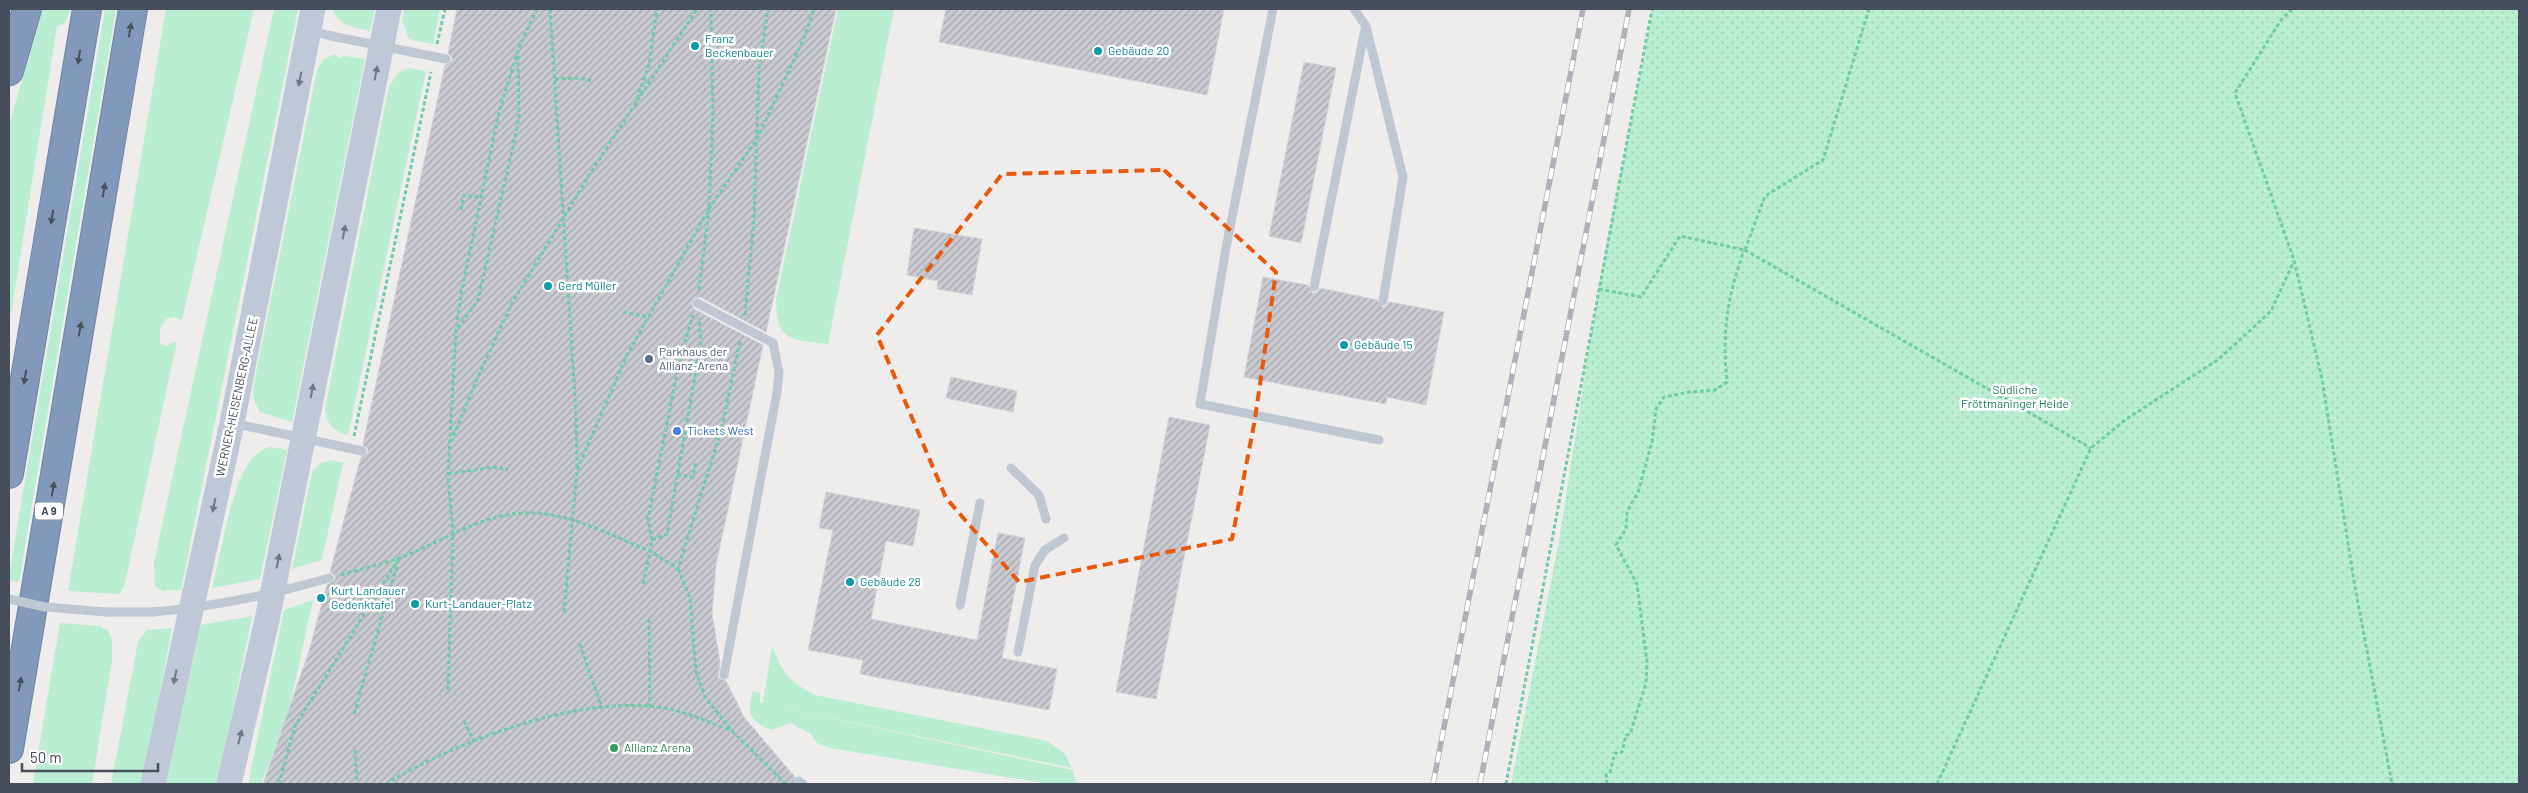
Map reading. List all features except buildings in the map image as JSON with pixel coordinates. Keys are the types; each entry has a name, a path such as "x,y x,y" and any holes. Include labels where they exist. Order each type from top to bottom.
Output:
{"highway":[{"path":"9,71 27,9"},
{"path":"9,474 87,9"},
{"name":"A 9","path":"9,749 133,9"}],"street":[{"path":"229,784 266,620 389,9"},
{"name":"WERNER-HEISENBERG-ALLEE","path":"153,784 185,630 232,423 311,20"}],"lane":[{"path":"1273,9 1226,248 1200,404 1379,440"},
{"path":"1354,9 1366,26 1403,178 1383,301"},
{"path":"311,20 341,38 446,59"},
{"path":"1314,286 1366,26"},
{"path":"697,303 774,343 779,372 724,675"},
{"path":"232,423 362,451"},
{"path":"1011,468 1039,496 1046,519"},
{"path":"960,605 980,503"},
{"path":"1018,652 1035,565 1045,550 1064,538"},
{"path":"9,599 45,607 106,612 153,612 200,608 258,598 328,578"}],"path":[{"path":"437,45 445,9"},
{"path":"448,690 453,533 448,474 456,330 461,294 499,112 518,50 537,9"},
{"path":"550,9 576,413 577,470 564,612"},
{"path":"633,110 649,65 657,9"},
{"path":"450,446 477,379 511,305 563,218 698,9"},
{"path":"328,578 400,558 453,533 490,519 514,514 547,514 571,520 650,551 652,540 648,519 680,358 697,303 709,209 713,113 711,9"},
{"path":"577,470 627,355 709,209 758,137 804,40 814,9"},
{"path":"1506,784 1652,9"},
{"path":"1607,784 1606,775 1610,772 1615,753 1622,752 1626,735 1630,734 1635,721 1639,697 1646,683 1648,662 1637,584 1616,545 1626,529 1627,512 1638,492 1652,442 1656,410 1664,397 1689,392 1715,390 1727,382 1725,321 1730,307 1730,287 1744,250 1765,196 1823,160 1869,9"},
{"path":"2292,9 2281,20 2235,93 2294,260 2322,379 2355,587 2392,784"},
{"path":"456,330 478,300 516,133 519,117 518,50"},
{"path":"354,437 431,72"},
{"path":"555,79 579,78 592,81"},
{"path":"461,210 464,194 481,198"},
{"path":"1599,290 1641,297 1680,236 1744,250 2092,448"},
{"path":"1937,784 2092,448 2125,420 2219,359 2271,311 2294,260"},
{"path":"652,540 667,534 701,343 697,303"},
{"path":"623,312 648,317"},
{"path":"677,475 693,477 696,462"},
{"path":"448,474 495,467 508,470"},
{"path":"354,714 400,558"},
{"path":"279,784 295,726 400,558"},
{"path":"649,619 650,707"},
{"path":"580,644 601,706"},
{"path":"386,784 460,746 563,712 601,706 650,707 674,710 732,731"},
{"path":"464,721 474,742"},
{"path":"355,750 356,784"}],"highlighted area":[{"path":"1164,170 1276,272 1255,419 1232,539 1019,582 946,498 877,335 1002,174"}],"green space":[{"path":"43,9 71,9 65,23 57,26 9,326 9,125"},
{"path":"105,9 116,9 19,582 9,580 9,575"},
{"path":"166,9 254,9 182,320 174,317 166,319 160,330 160,343 166,346 177,341 124,588 119,594 68,591"},
{"path":"274,9 298,9 181,590 163,591 155,586 154,562"},
{"path":"332,9 375,9 370,31 353,27 343,22 335,15"},
{"path":"404,9 440,9 433,44 409,39 402,20"},
{"path":"838,9 894,9 828,344 804,341 788,336 779,323 776,299"},
{"name":"Südliche Fröttmaninger Heide","path":"1653,9 2519,9 2519,784 1511,784 1559,541 1599,284"},
{"path":"336,54 339,58 345,56 365,59 292,422 260,412 253,397 254,383 317,70 324,59"},
{"path":"409,68 426,71 348,435 331,426 325,408 389,86 398,73"},
{"path":"270,447 287,450 260,579 212,588 231,508 241,478 254,456"},
{"path":"330,460 343,463 322,560 292,569 312,472 319,464"},
{"path":"313,600 288,715 261,784 248,784 284,610"},
{"path":"252,616 218,784 165,784 201,625"},
{"path":"60,623 100,626 108,631 112,639 112,661 92,784 33,784"},
{"path":"172,628 143,784 111,784 138,642 147,630"},
{"path":"772,646 783,670 798,685 815,695 1047,741 1064,753 1072,768 768,705 1073,770 1076,784 1049,784 830,748 817,743 811,734 790,723 772,730 765,727 754,720 750,711 750,705 753,691 760,693 760,703 763,703"}],"railway":[{"path":"1433,784 1583,9"},
{"path":"1480,784 1629,9"}],"place":[{"name":"Franz Beckenbauer","path":"695,46"},
{"name":"Gebäude 20","path":"1098,51"},
{"name":"Gerd Müller","path":"548,286"},
{"name":"Gebäude 15","path":"1344,345"},
{"name":"Parkhaus der Allianz-Arena","path":"649,359"},
{"name":"Tickets West","path":"677,431"},
{"name":"Gebäude 28","path":"850,582"},
{"name":"Kurt Landauer Gedenktafel","path":"321,598"},
{"name":"Kurt-Landauer-Platz","path":"415,604"},
{"name":"Allianz Arena","path":"614,748"}]}
